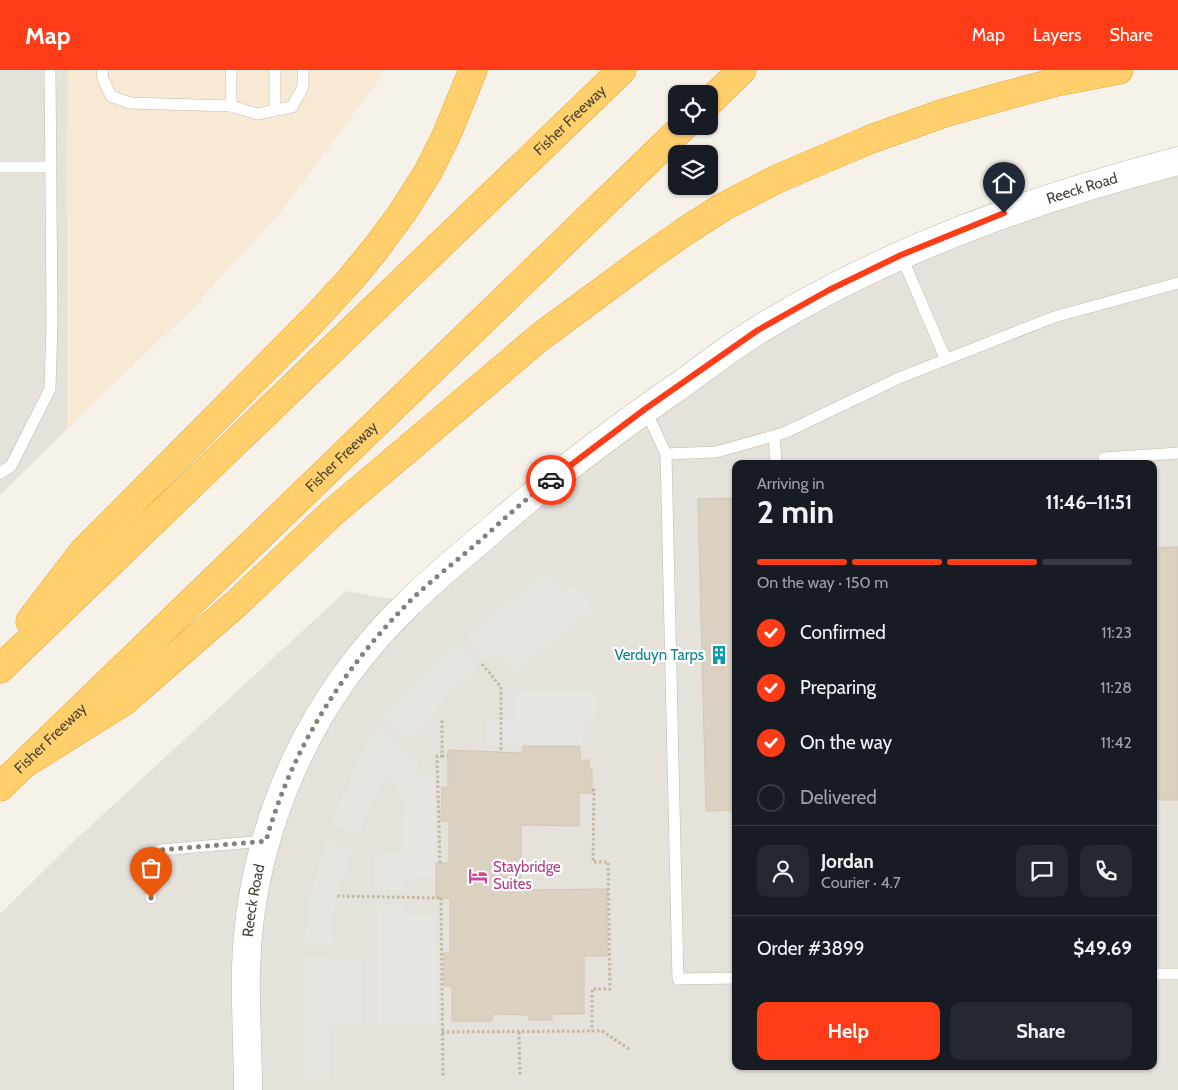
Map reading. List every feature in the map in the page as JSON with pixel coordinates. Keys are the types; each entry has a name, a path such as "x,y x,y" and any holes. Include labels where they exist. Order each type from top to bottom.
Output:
{"highway":[{"path":"0,659 82,553 312,321 377,247 402,213 428,172 448,134 473,70"},
{"name":"Fisher Freeway","path":"0,669 622,70"},
{"path":"718,93 742,70"},
{"path":"24,764 123,702 237,604 332,513 540,337 646,258 723,207 777,179 871,139 944,113 1056,82 1119,70"},
{"name":"Fisher Freeway","path":"0,787 675,135"}],"street":[{"name":"Reeck Road","path":"248,1090 246,968 254,896 266,841 283,792 313,726 332,695 368,647 409,602 544,485 645,409 758,330 829,290 901,255 976,224 1032,203 1110,179 1178,161"}],"lane":[{"path":"0,473 11,466 50,389 52,323 50,70"},
{"path":"102,70 103,79 111,96 130,103 231,106 257,114 292,107 303,88 303,70"},
{"path":"231,70 231,106"},
{"path":"275,70 275,110"},
{"path":"0,167 51,167"},
{"path":"901,255 946,360"},
{"path":"666,454 716,452 784,433 899,378 1054,318 1178,283"},
{"path":"645,409 666,454 678,979 732,978"},
{"path":"774,436 776,460"},
{"path":"1104,460 1104,458 1178,453"},
{"path":"151,898 152,861 153,856 160,850 266,841"},
{"path":"1157,974 1178,974"}],"path":[{"path":"482,664 501,687 501,752"},
{"path":"442,719 442,756"},
{"path":"440,863 438,756 448,756"},
{"path":"592,790 594,790 593,862 608,862 610,989 592,989 592,1031"},
{"path":"338,896 441,898 442,1077"},
{"path":"442,1032 602,1031 629,1049"},
{"path":"519,1032 520,1075"}],"shaded area":[{"path":"0,70 68,70 67,429 0,495"},
{"path":"68,70 383,70 381,77 284,208 192,309 67,429"},
{"path":"1178,161 1178,1090 0,1090 0,914 73,842 346,591 409,602 544,485 829,290"},
{"path":"546,572 563,594 574,585 592,609 515,672 498,651 486,660 467,636"},
{"path":"457,641 477,669 456,687 408,740 383,716 399,697"},
{"path":"516,692 596,692 596,718 584,718 583,746 487,745 487,719 516,718"},
{"path":"380,725 418,762 419,774 435,775 436,877 405,878 405,891 375,890 375,854 404,852 403,799 388,771 364,819 359,834 331,825 360,755"},
{"path":"326,840 353,850 335,904 332,944 304,941 309,901"},
{"path":"406,904 406,915 436,915 436,1026 377,1026 377,905"},
{"path":"304,957 361,958 361,1025 329,1025 330,1078 304,1078"}],"building":[{"name":"Verduyn Tarps","path":"732,498 732,810 706,811 698,499"},
{"path":"1178,547 1178,800 1157,800 1157,548"},
{"name":"Staybridge Suites","path":"523,746 580,746 580,760 589,760 589,769 592,769 592,793 579,793 579,826 521,825 521,890 607,889 607,956 584,956 584,1014 552,1014 552,1020 529,1020 529,1015 492,1014 492,1021 452,1021 452,986 444,986 444,953 450,953 450,898 436,898 436,863 449,863 449,821 441,821 442,787 448,787 448,750 523,753"}],"way so far":[{"path":"151,898 150,867 153,856 160,850 266,841 283,792 313,726 332,695 368,647 409,602 551,480"}],"place":[{"name":"Verduyn Tarps","path":"719,655"},
{"name":"Staybridge Suites","path":"478,876"}],"route":[{"path":"551,480 645,409 758,330 829,290 901,255 1004,213"}]}
